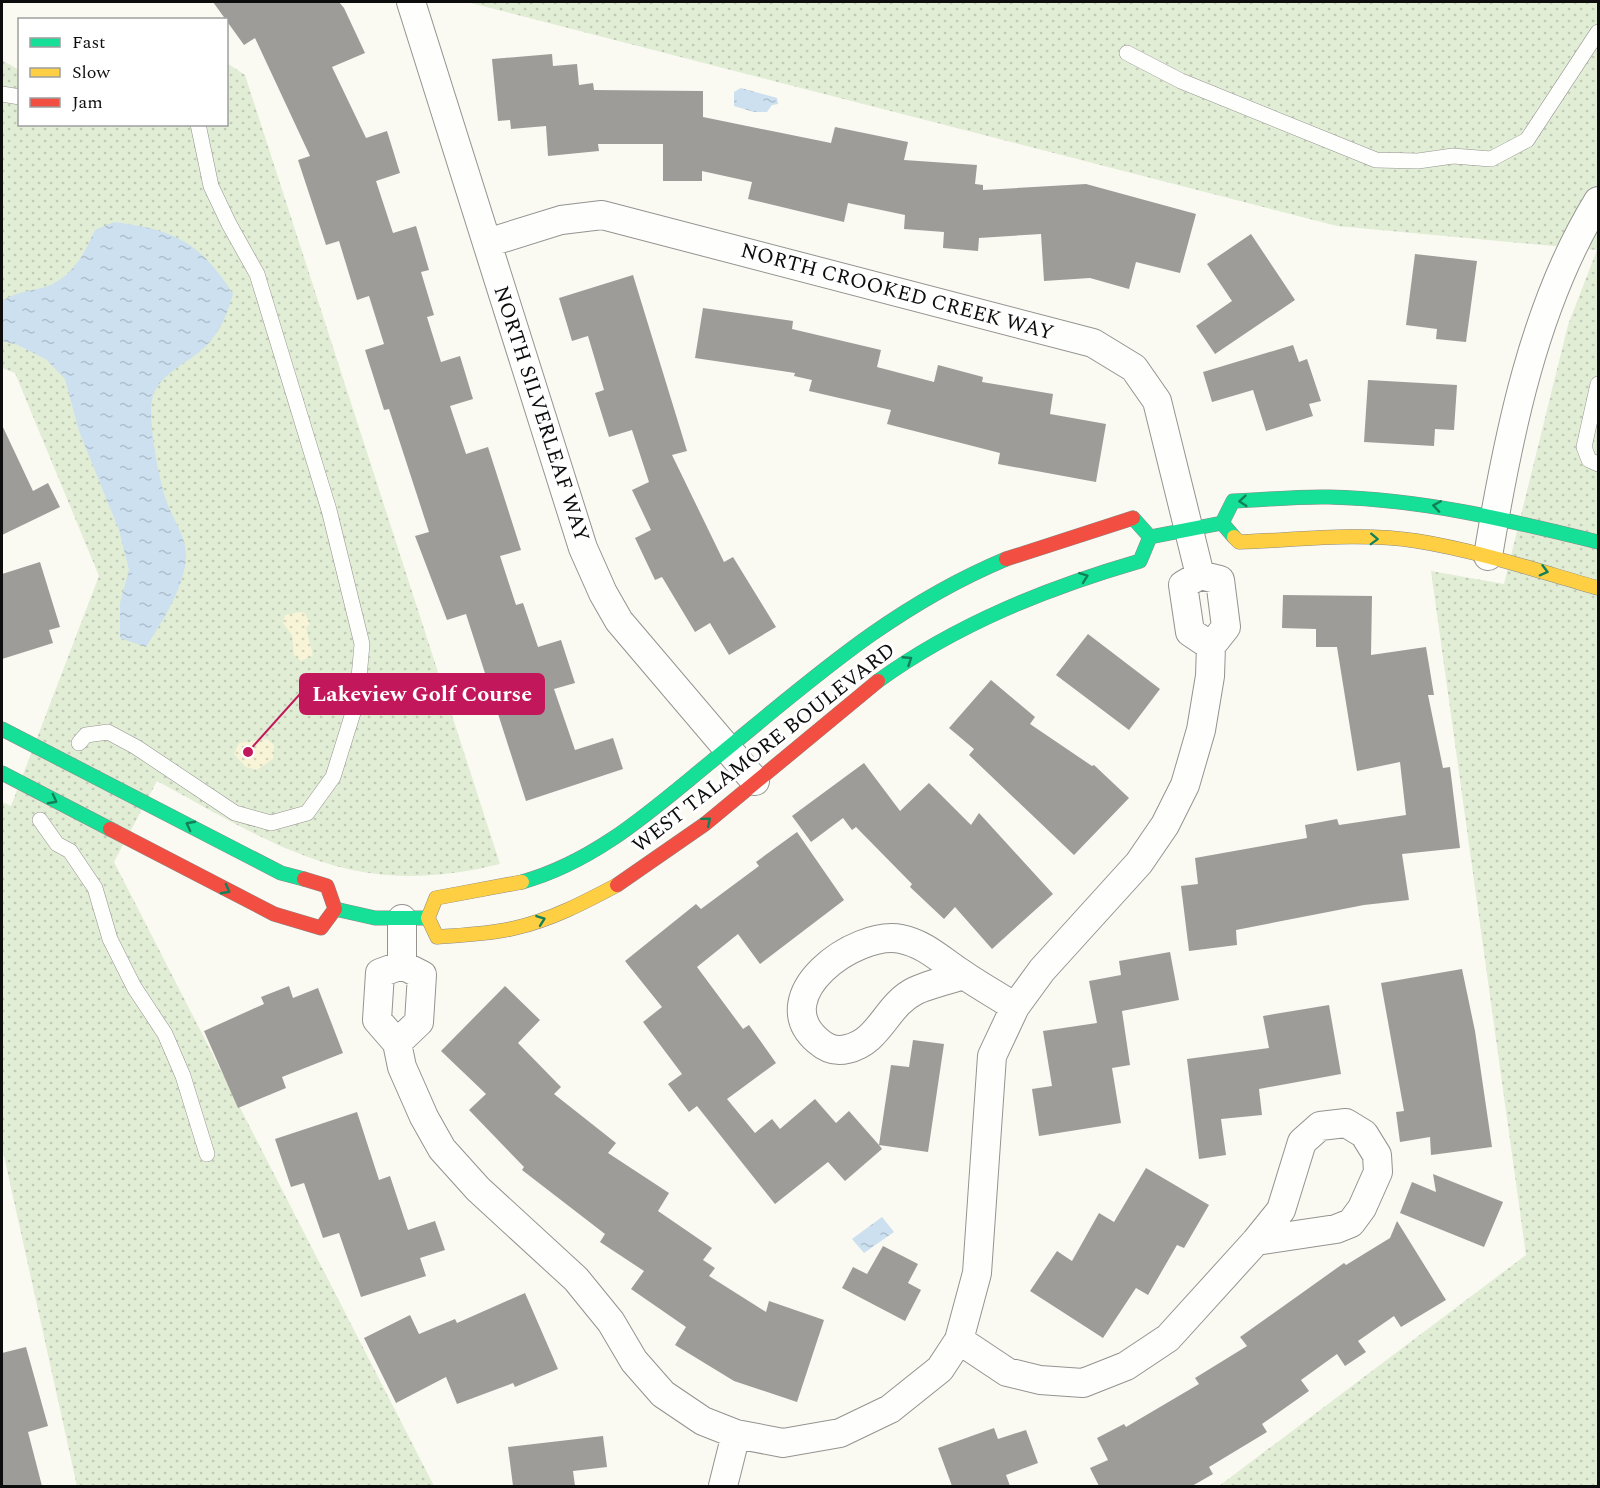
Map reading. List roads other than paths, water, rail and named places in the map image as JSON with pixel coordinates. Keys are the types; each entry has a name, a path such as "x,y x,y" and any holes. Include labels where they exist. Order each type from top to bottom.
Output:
{"street":[{"name":"NORTH SILVERLEAF WAY","path":"411,2 583,548 603,593 619,621 754,781"},
{"path":"1488,556 1514,428 1547,306 1563,266 1599,201"},
{"name":"NORTH CROOKED CREEK WAY","path":"487,243 561,220 602,215 1094,343 1134,368 1157,401 1200,575 1184,585 1190,632 1211,646 1210,676 1201,730 1185,785 1165,825 1139,863 1042,970 1015,1007"},
{"path":"1222,523 1233,501 1328,497 1420,504 1495,516 1599,542"},
{"name":"WEST TALAMORE BOULEVARD","path":"1133,518 1150,537 1140,561 1095,573 1042,592 966,626 911,657 863,691 669,853 617,887 526,926 484,933 437,937 415,919 436,898 472,894 510,886 557,870 624,834 836,659 890,620 980,570 1024,551 1133,518"},
{"path":"1150,537 1222,523"},
{"path":"1222,523 1239,542 1336,538 1415,541 1488,556 1599,588"},
{"path":"2,729 281,873 327,886 335,909"},
{"path":"2,773 274,914 321,928 335,909"},
{"path":"335,909 375,918 415,919 402,965"},
{"path":"397,1043 419,1022 422,975 402,965 380,973 377,1020 397,1043 402,1067 424,1117 442,1149 477,1189 576,1279 610,1322 634,1361 663,1394 703,1421 736,1434 783,1443 840,1433 891,1409 940,1369 959,1341 978,1273 992,1056 1015,1007 963,975 929,949 901,939 881,939 861,944 841,954 810,982 804,997 802,1013 807,1028 826,1048 844,1050 861,1044 877,1032 900,1003 916,991 963,975"},
{"path":"959,1341 1006,1372 1040,1380 1083,1383 1126,1366 1168,1338 1281,1210 1302,1142 1320,1126 1346,1123 1364,1134 1377,1155 1378,1172 1362,1208 1351,1223 1336,1229 1256,1241"},
{"path":"723,1486 736,1434"}],"lane":[{"path":"1127,53 1181,81 1376,160 1418,161 1453,156 1491,159 1527,140 1599,32"},
{"path":"2,94 18,97"},
{"path":"79,743 86,735 108,732 136,747 235,813 271,823 307,813 333,777 357,700 362,644 329,510 257,274 211,186 198,126"},
{"path":"1599,384 1584,447 1589,460 1599,464"},
{"path":"40,820 57,844 70,851 96,888 110,939 134,987 165,1034 183,1076 207,1154"}],"water":[{"path":"741,88 777,98 778,104 772,105 767,112 754,112 734,106 734,92"},
{"path":"114,222 154,229 184,242 197,250 209,262 233,294 216,334 206,346 160,383 152,400 153,436 160,479 166,500 184,541 186,556 182,580 177,592 146,647 120,638 120,603 129,570 119,530 79,431 65,379 47,360 18,345 2,341 2,301 61,279 69,273 81,257 95,230"},
{"path":"882,1217 894,1232 864,1253 852,1239"}],"place":[{"name":"Lakeview Golf Course","path":"248,752"}]}
